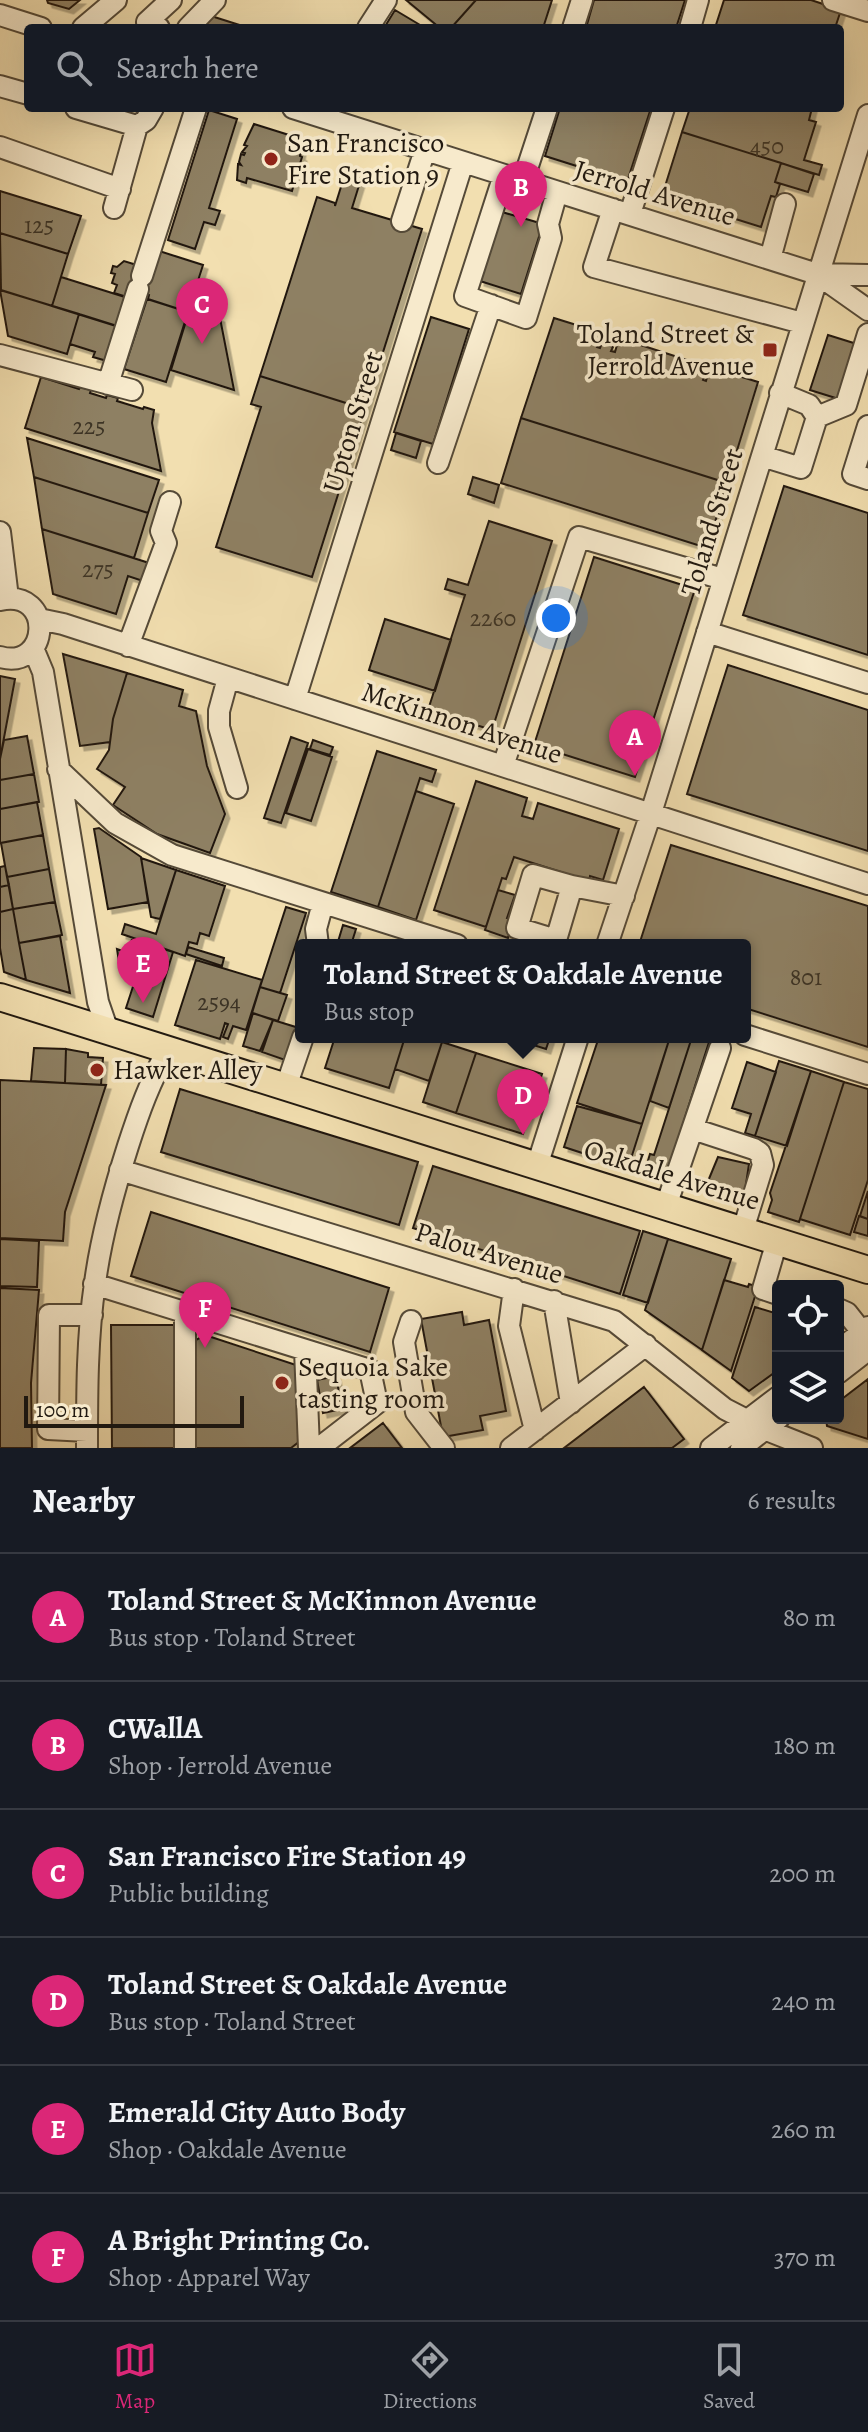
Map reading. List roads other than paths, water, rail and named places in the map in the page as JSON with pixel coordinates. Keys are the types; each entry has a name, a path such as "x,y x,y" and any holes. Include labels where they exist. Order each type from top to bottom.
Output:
{"main road":[{"name":"Oakdale Avenue","path":"0,997 857,1266"},
{"path":"857,1266 868,1289"}],"street":[{"path":"88,24 116,0"},
{"path":"151,24 147,22 171,0"},
{"path":"192,24 215,0"},
{"path":"371,24 386,0"},
{"path":"574,24 582,0"},
{"path":"691,24 698,0"},
{"path":"833,0 868,11"},
{"path":"0,15 28,24"},
{"path":"0,86 24,93"},
{"path":"90,112 137,126"},
{"path":"0,147 117,198 137,126 151,112"},
{"path":"108,384 195,112"},
{"name":"Jerrold Avenue","path":"321,112 425,150 817,274 868,275"},
{"path":"545,112 465,296 526,318 551,238 548,224 557,192"},
{"path":"662,112 622,212 594,267 802,323"},
{"name":"Toland Street","path":"609,939 868,115"},
{"path":"402,221 425,150"},
{"name":"Upton Street","path":"295,699 463,162"},
{"path":"770,259 785,204"},
{"name":"Jerrold Avenue","path":"817,274 868,310"},
{"path":"438,463 491,305"},
{"path":"817,417 846,405 868,334"},
{"path":"0,355 132,390"},
{"path":"780,393 809,405 817,417"},
{"path":"762,456 801,468 817,417"},
{"path":"860,477 868,426"},
{"path":"128,646 166,543 161,531 170,502"},
{"path":"0,532 4,599"},
{"path":"503,766 579,537 723,579"},
{"name":"McKinnon Avenue","path":"4,599 27,603 39,619 63,624 868,884"},
{"path":"0,657 16,658 33,648 40,629 39,619"},
{"path":"707,632 868,683"},
{"path":"33,648 43,672 98,1002 108,1031"},
{"path":"228,678 219,711 219,727 237,788"},
{"path":"58,769 115,823 172,855 438,939"},
{"path":"572,886 624,896"},
{"path":"317,939 316,929 323,903"},
{"path":"751,1037 868,1074"},
{"path":"286,1087 301,1043"},
{"path":"537,1166 576,1043"},
{"path":"666,1206 720,1048"},
{"path":"92,1315 49,1315 49,1438 87,1440 87,1375 92,1315 94,1284 120,1170 153,1076 168,1050"},
{"path":"693,1129 760,1153 763,1165 743,1230"},
{"name":"Palou Avenue","path":"120,1170 614,1321 725,1409 763,1423 812,1448"},
{"path":"772,1292 763,1289 777,1241"},
{"path":"94,1284 370,1370 377,1403 319,1448"},
{"path":"514,1289 509,1326 535,1430"},
{"path":"554,1301 571,1403"},
{"path":"185,1312 185,1448"},
{"path":"844,1312 866,1337"},
{"path":"411,1321 404,1342 416,1412 444,1448"},
{"path":"844,1348 866,1337"},
{"path":"844,1365 866,1337"},
{"path":"511,1448 646,1345"},
{"path":"305,1350 309,1448"},
{"path":"711,1448 763,1423"},
{"path":"741,1448 763,1423"}],"place":[{"name":"San Francisco Fire Station 9","path":"271,159"},
{"name":"CWallA","path":"521,227"},
{"name":"San Francisco Fire Station 49","path":"202,344"},
{"name":"Toland Street & Jerrold Avenue","path":"770,350"},
{"name":"Toland Street & McKinnon Avenue","path":"635,776"},
{"name":"Emerald City Auto Body","path":"143,1003"},
{"name":"Hawker Alley","path":"97,1070"},
{"name":"Toland Street & Oakdale Avenue","path":"523,1135"},
{"name":"A Bright Printing Co.","path":"205,1348"},
{"name":"Sequoia Sake tasting room","path":"282,1383"}]}
